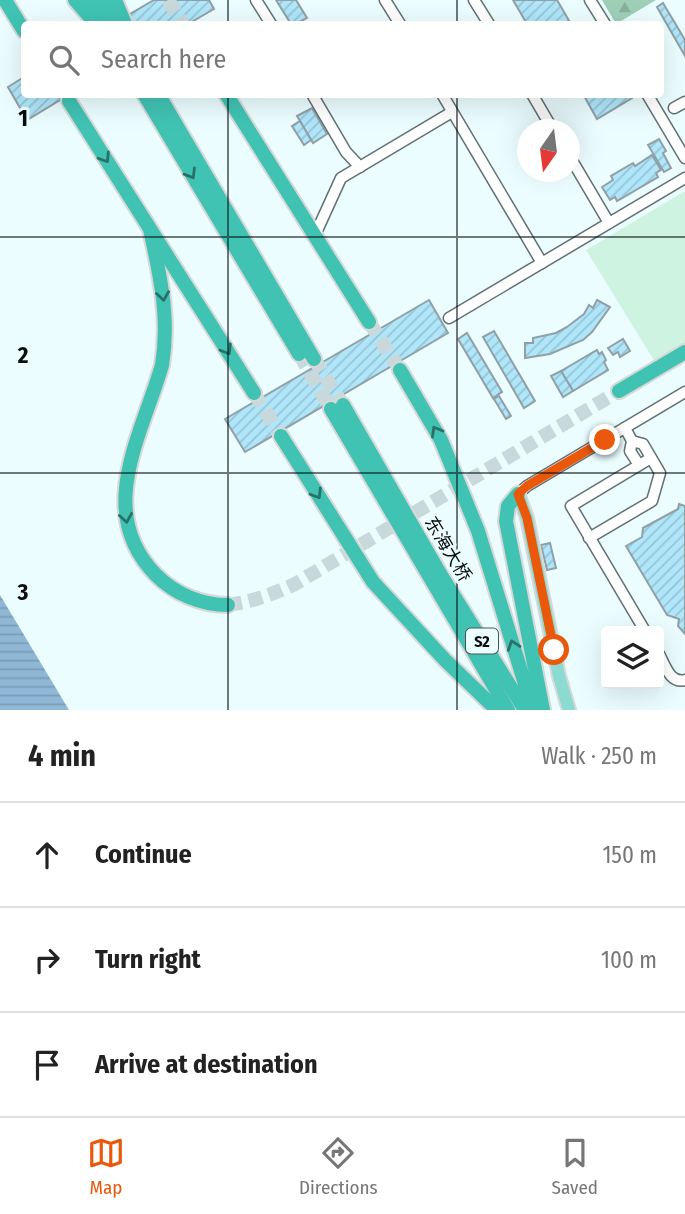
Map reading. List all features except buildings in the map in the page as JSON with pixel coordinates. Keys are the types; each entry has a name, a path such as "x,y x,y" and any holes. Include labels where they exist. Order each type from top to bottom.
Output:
{"highway":[{"path":"5,0 21,26"},
{"path":"75,0 107,21"},
{"path":"89,0 108,21"},
{"path":"103,0 109,21"},
{"path":"109,21 114,0"},
{"path":"146,98 299,354"},
{"path":"160,98 314,359"},
{"path":"229,98 369,322"},
{"path":"69,101 254,393"},
{"path":"150,229 166,317 165,350 130,461 125,485 127,527 142,560 158,578 189,597 205,603 228,605"},
{"path":"619,391 685,352"},
{"path":"400,370 441,440 478,531 533,710"},
{"name":"东海大桥","path":"508,710 337,407 525,710"},
{"path":"281,436 373,582 444,660 497,710"},
{"path":"518,494 508,506 506,521 543,710"}],"main road":[{"path":"518,494 527,518 559,676 569,710"}],"street":[{"path":"256,0 269,21"},
{"path":"385,0 398,21"},
{"path":"474,0 487,21"},
{"path":"590,0 603,21"},
{"path":"314,98 346,152 360,167"},
{"path":"444,98 542,263"},
{"path":"534,98 547,119"},
{"path":"649,98 685,158"},
{"path":"674,108 685,102"},
{"path":"315,235 341,178 452,112"},
{"path":"580,175 609,223"},
{"path":"449,318 685,178"},
{"path":"518,494 527,486 685,392"},
{"path":"590,538 652,501 660,473 643,444 632,440 625,428"},
{"path":"632,440 630,451 639,465"},
{"path":"642,626 571,506 651,458"},
{"path":"664,662 674,679 678,682 685,680"}],"green space":[{"path":"602,0 656,0 621,21 614,21"},
{"path":"685,191 685,344 655,362 586,250"}],"water":[{"path":"0,595 69,710 0,710"}],"tunnel":[{"path":"168,0 181,21"},
{"path":"369,322 400,370"},
{"path":"299,354 331,409"},
{"path":"314,359 343,405"},
{"path":"228,605 262,597 295,584 619,391"},
{"path":"254,393 281,436"}],"route":[{"path":"554,650 527,518 518,494 605,440"}]}
